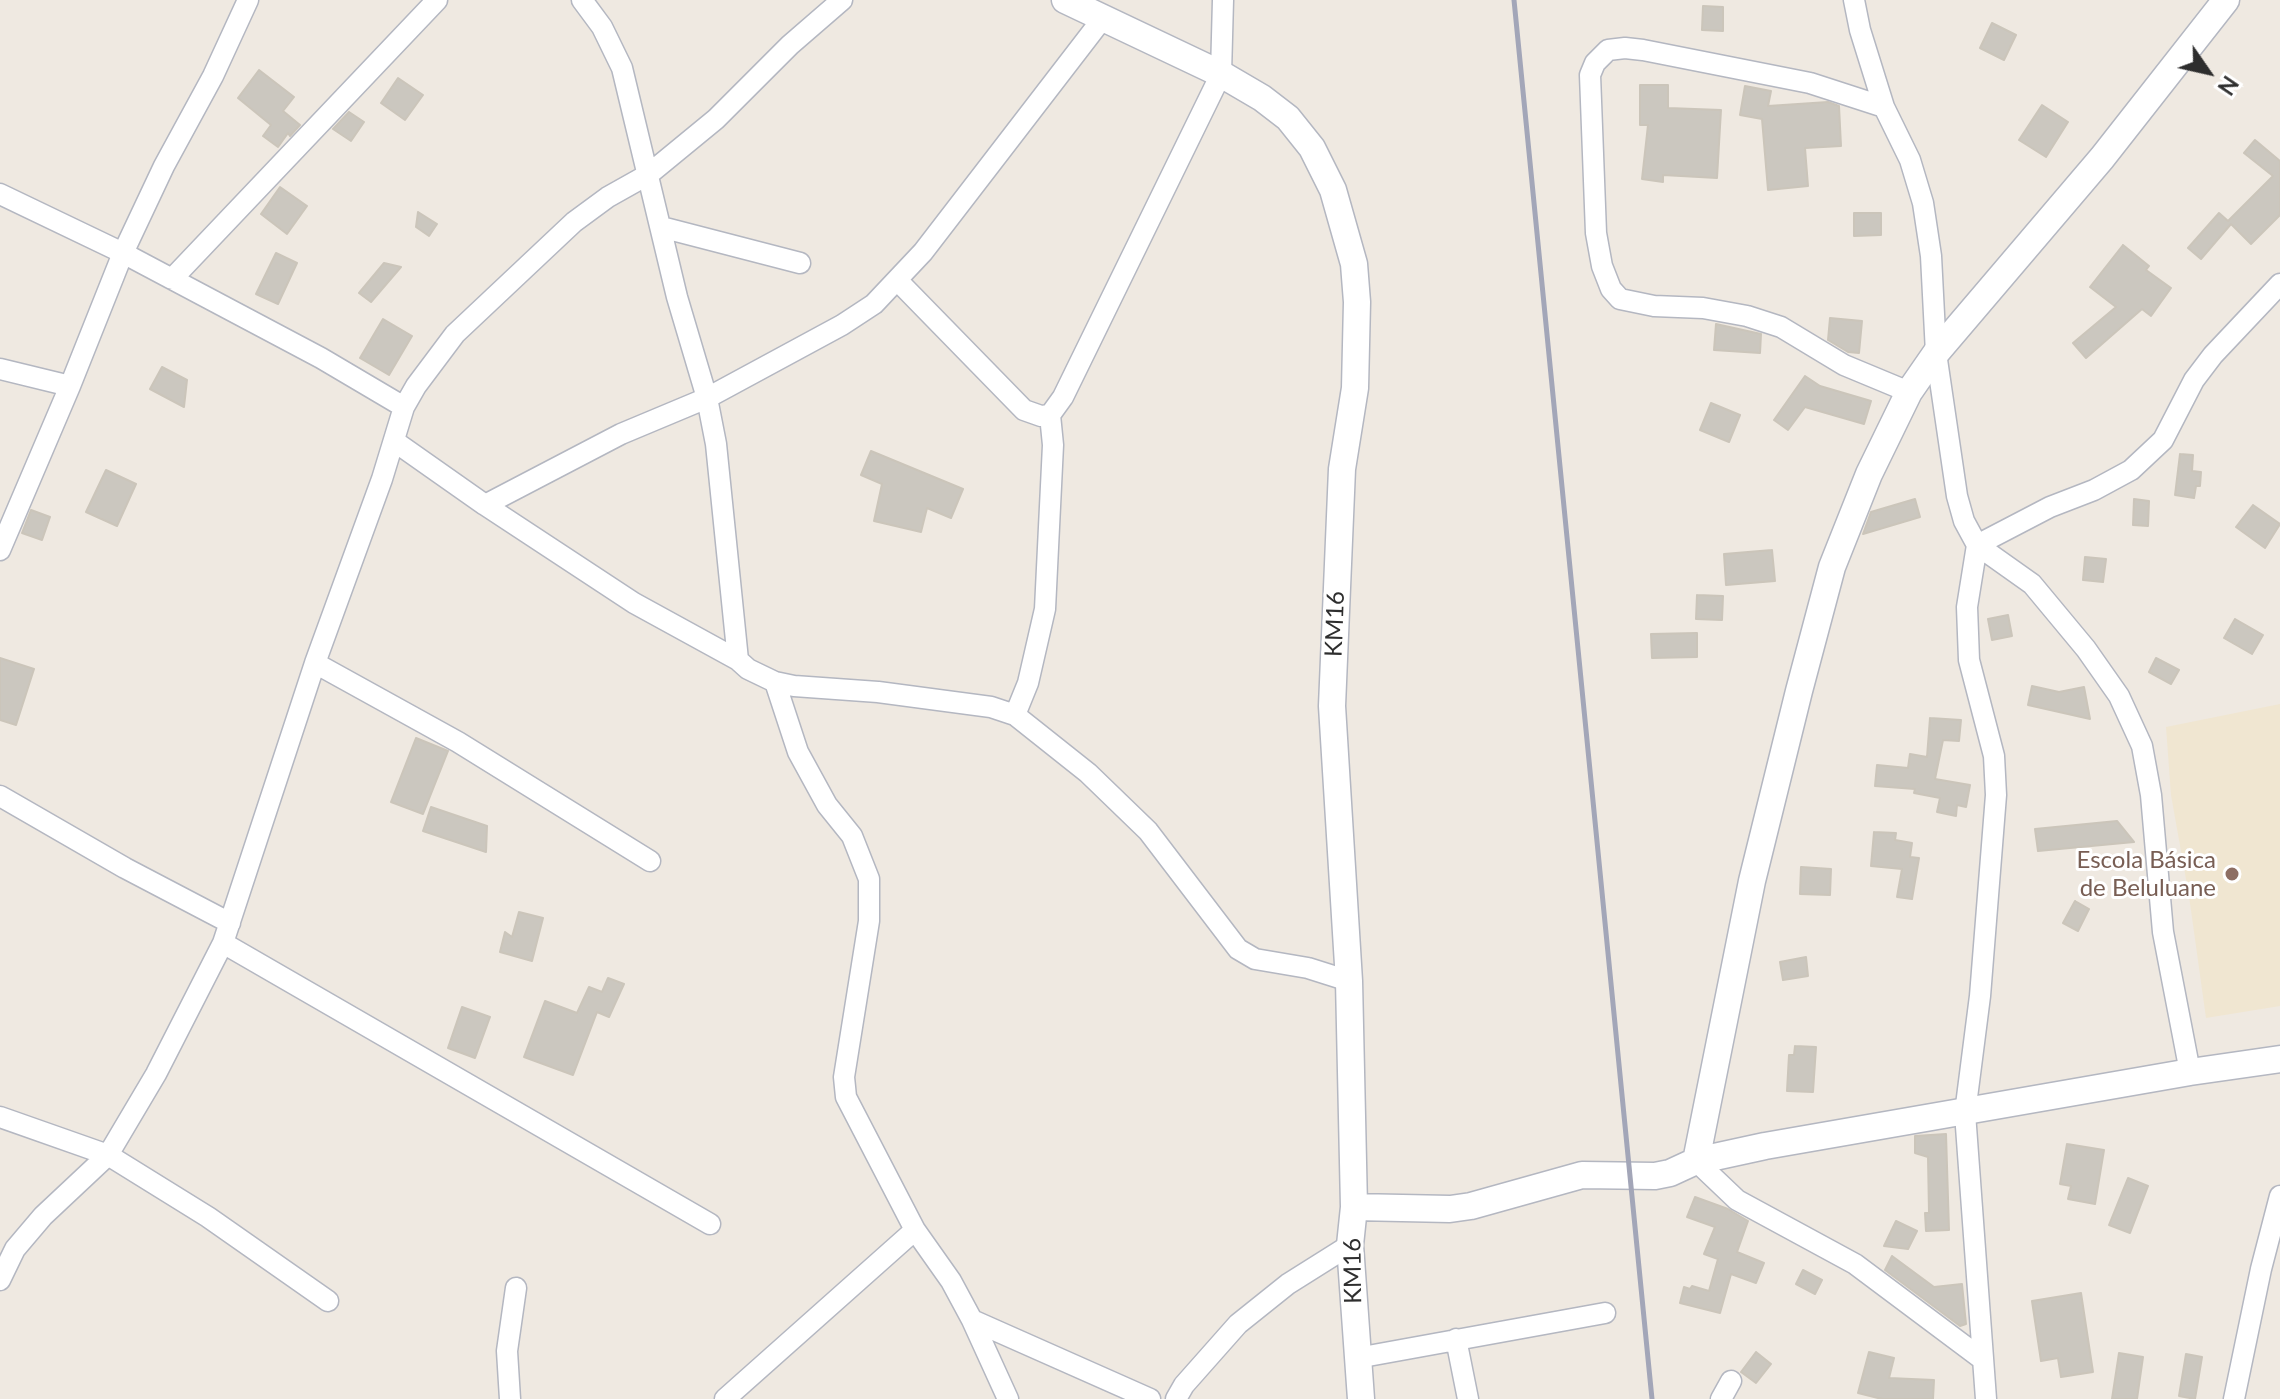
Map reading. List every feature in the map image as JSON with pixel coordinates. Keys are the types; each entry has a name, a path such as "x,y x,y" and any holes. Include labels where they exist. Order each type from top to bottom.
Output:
{"street":[{"path":"0,550 123,253 248,0"},
{"path":"172,279 437,0"},
{"path":"582,0 602,27 622,68 677,297 707,398 716,444 738,660"},
{"path":"0,1280 15,1249 34,1227 108,1155 156,1074 226,933 404,407 432,363 455,334 574,222 608,197 649,174 716,119 790,45 842,0"},
{"name":"KM16","path":"1065,0 1221,74 1262,98 1288,118 1312,148 1333,190 1354,264 1357,302 1355,388 1342,469 1332,706 1349,981 1354,1207 1350,1245 1361,1399"},
{"path":"1015,715 1028,683 1045,609 1053,445 1050,415 1063,397 1221,74 1223,0"},
{"path":"1854,0 1884,107 1910,160 1923,203 1931,256 1936,353 1957,496 1964,521 1977,545 2032,584 2086,649 2119,696 2142,746 2151,795 2163,932 2190,1072"},
{"path":"1696,1161 1752,881 1832,567 1869,474 1909,392 1936,353 2102,158 2226,0"},
{"path":"485,505 621,434 707,398 842,325 874,304 898,281 1103,18"},
{"path":"1884,107 1810,83 1643,50 1608,50 1595,63 1590,75 1596,233 1602,266 1611,289 1620,299 1654,306 1703,308 1747,316 1781,327 1844,365 1909,392"},
{"path":"0,194 123,253 321,358 404,407"},
{"path":"661,227 800,263"},
{"path":"898,281 1024,410 1041,416 1050,415"},
{"path":"1977,545 2131,470 2163,440 2174,424 2194,380 2213,355 2280,284"},
{"path":"0,369 70,386"},
{"path":"394,441 634,603 775,682 955,702 991,707 1015,715 1088,773 1148,831 1238,949 1255,959 1308,968 1349,981"},
{"path":"1977,545 1967,607 1969,660 1994,756 1996,795 1980,996 1965,1113 1986,1399"},
{"path":"315,663 458,742 650,861"},
{"path":"775,682 798,752 827,805 852,836 869,879 869,921 844,1077 846,1097 915,1230 951,1281 972,1320 1008,1399"},
{"path":"0,796 125,868 226,933 710,1224"},
{"path":"1354,1207 1450,1209 1471,1206 1582,1175 1655,1176 1696,1161 1765,1146 2280,1059"},
{"path":"0,1117 108,1155 208,1217 328,1301"},
{"path":"1696,1161 1737,1200 1855,1264 1982,1359"},
{"path":"2234,1399 2280,1196"},
{"path":"725,1399 915,1230"},
{"path":"1176,1399 1184,1385 1238,1324 1288,1284 1350,1245"},
{"path":"510,1399 507,1351 516,1288"},
{"path":"1357,1358 1605,1313"},
{"path":"972,1320 1150,1399"},
{"path":"1456,1339 1468,1399"}],"shaded area":[{"name":"Escola Básica de Beluluane","path":"2280,704 2280,1006 2206,1018 2171,795 2166,727"}],"building":[{"path":"1703,6 1723,7 1723,31 1702,30"},
{"path":"1992,23 2016,35 2004,60 1980,48"},
{"path":"259,70 294,97 283,111 300,125 290,136 288,133 278,147 263,136 271,125 238,98"},
{"path":"398,78 423,95 405,120 381,103"},
{"path":"1640,85 1668,85 1668,108 1721,110 1717,178 1663,175 1663,182 1642,179 1648,125 1640,125"},
{"path":"1745,86 1771,91 1768,106 1828,102 1839,106 1841,146 1805,148 1808,186 1768,190 1762,119 1740,115"},
{"path":"2042,105 2068,122 2046,157 2019,140"},
{"path":"349,112 364,122 351,141 333,129"},
{"path":"2255,140 2280,161 2280,215 2251,244 2231,224 2201,259 2188,248 2219,213 2228,221 2273,176 2244,153"},
{"path":"280,187 307,206 287,234 261,214"},
{"path":"418,212 437,224 429,236 416,227"},
{"path":"1854,213 1881,213 1881,235 1854,236"},
{"path":"2123,245 2149,266 2146,270 2171,288 2151,316 2142,309 2086,358 2073,343 2116,307 2090,287"},
{"path":"276,253 297,263 278,304 256,294"},
{"path":"384,263 401,267 371,302 359,293"},
{"path":"1830,318 1862,321 1859,353 1848,352 1828,340"},
{"path":"383,319 412,336 389,375 360,358"},
{"path":"1716,324 1761,334 1760,353 1714,350"},
{"path":"162,367 187,380 184,407 150,389"},
{"path":"1805,376 1820,386 1871,401 1864,424 1805,407 1788,430 1774,420"},
{"path":"1711,403 1740,415 1729,442 1700,430"},
{"path":"871,451 963,489 951,518 927,508 921,532 874,521 882,484 861,475"},
{"path":"2180,454 2193,455 2192,471 2201,472 2200,486 2196,486 2194,498 2175,495"},
{"path":"106,470 136,484 117,526 86,512"},
{"path":"1915,499 1920,517 1863,534 1871,512"},
{"path":"2134,499 2149,501 2148,526 2133,525"},
{"path":"2253,505 2280,524 2265,548 2236,527"},
{"path":"31,510 50,517 42,540 22,533"},
{"path":"1772,550 1775,581 1726,585 1724,554"},
{"path":"2085,557 2106,559 2103,582 2083,580"},
{"path":"1697,595 1723,596 1722,620 1696,619"},
{"path":"2008,615 2012,636 1992,640 1988,619"},
{"path":"2235,619 2263,635 2252,654 2224,638"},
{"path":"1697,633 1697,657 1652,658 1651,634"},
{"path":"0,658 34,669 16,725 0,720"},
{"path":"2156,658 2179,670 2171,684 2149,672"},
{"path":"2032,686 2059,692 2084,687 2090,719 2028,705"},
{"path":"1930,718 1961,720 1959,741 1943,740 1935,779 1970,785 1966,807 1957,805 1956,816 1937,812 1940,798 1914,793 1915,789 1875,786 1877,765 1908,768 1910,754 1927,757"},
{"path":"416,738 448,751 423,814 391,802"},
{"path":"431,807 487,826 486,852 423,831"},
{"path":"2117,821 2134,842 2038,851 2035,829"},
{"path":"1874,832 1896,833 1895,840 1912,843 1910,857 1919,858 1912,899 1897,897 1902,869 1871,866"},
{"path":"1801,867 1831,869 1830,895 1800,894"},
{"path":"2075,901 2089,909 2078,931 2063,923"},
{"path":"519,912 543,918 532,961 500,952 505,932 512,937"},
{"path":"1806,957 1808,976 1783,980 1780,962"},
{"path":"608,978 624,984 609,1017 597,1012 573,1075 524,1057 545,1001 577,1013 589,987 602,992"},
{"path":"462,1007 490,1017 475,1058 448,1048"},
{"path":"1795,1046 1816,1047 1813,1092 1787,1091 1789,1055 1794,1055"},
{"path":"1946,1134 1949,1230 1926,1231 1925,1213 1929,1213 1928,1157 1915,1153 1915,1136"},
{"path":"2067,1144 2104,1150 2095,1204 2068,1199 2071,1186 2060,1184"},
{"path":"2128,1178 2148,1186 2130,1233 2109,1225"},
{"path":"1695,1197 1728,1209 1748,1221 1737,1252 1764,1263 1756,1283 1731,1274 1720,1313 1680,1303 1684,1287 1709,1291 1718,1259 1704,1254 1715,1227 1687,1217"},
{"path":"1896,1221 1917,1231 1908,1249 1884,1246"},
{"path":"1892,1256 1934,1287 1962,1284 1966,1324 1960,1326 1885,1270"},
{"path":"1803,1270 1822,1280 1815,1294 1796,1284"},
{"path":"2081,1293 2093,1372 2061,1377 2058,1358 2041,1361 2032,1301"},
{"path":"1756,1352 1771,1364 1756,1383 1741,1372"},
{"path":"1869,1352 1894,1358 1889,1378 1934,1380 1933,1399 1882,1399 1858,1393"},
{"path":"2119,1353 2143,1357 2137,1399 2112,1399"},
{"path":"2186,1354 2202,1357 2195,1399 2179,1396"}],"railway":[{"path":"1514,0 1652,1399"}],"place":[{"name":"Escola Básica de Beluluane","path":"2232,874"}]}
